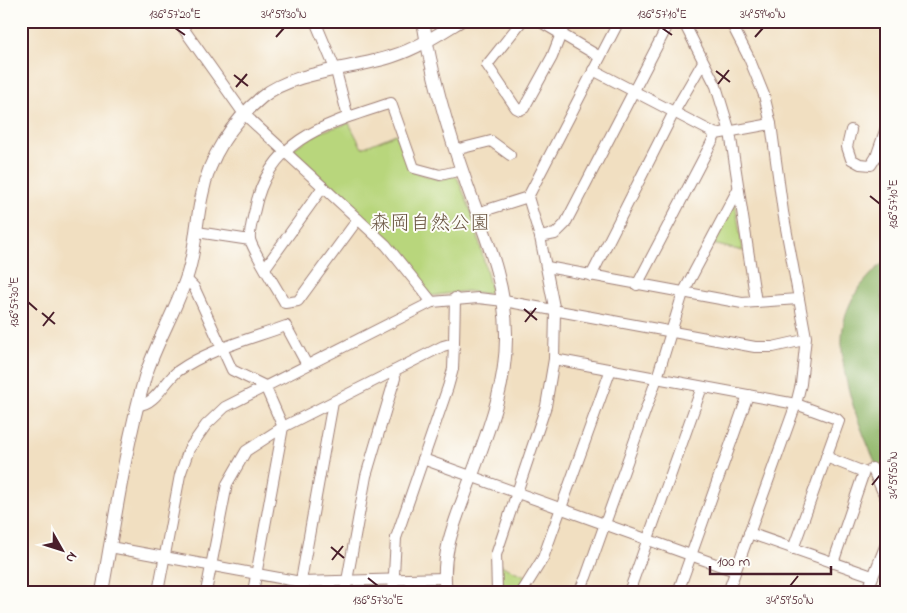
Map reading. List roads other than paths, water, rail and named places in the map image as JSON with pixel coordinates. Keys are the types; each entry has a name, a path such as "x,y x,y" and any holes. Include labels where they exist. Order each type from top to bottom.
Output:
{"street":[{"path":"178,21 244,114 386,245 432,302"},
{"path":"315,21 336,71 348,117"},
{"path":"423,21 441,108 497,267 504,301 506,334 504,370 498,402 448,540 444,578 446,592"},
{"path":"102,592 138,405 146,375 186,279 197,232 201,197 207,174 225,139 244,114 261,97 284,83 394,56 426,42 460,21"},
{"path":"522,21 487,65 516,108 520,110 524,108 548,65 566,21"},
{"path":"539,21 600,57"},
{"path":"496,592 496,554 546,406 554,359 555,312 540,237 528,197 619,21"},
{"path":"540,237 555,234 565,224 670,21"},
{"path":"683,21 722,101 730,132 756,302"},
{"path":"728,592 796,404 804,363 804,340 771,124 764,95 753,67 730,21"},
{"path":"591,276 674,112 703,62"},
{"path":"593,70 716,134 771,124"},
{"path":"358,219 298,301 285,303 250,240 259,189 270,168 300,138 348,117 391,103 414,168 440,174 462,170"},
{"path":"851,130 848,147 851,159 860,164 870,164 876,156 886,128"},
{"path":"637,285 716,134"},
{"path":"455,150 491,141 510,155"},
{"path":"266,268 323,187"},
{"path":"578,592 606,524 657,378 683,293 732,196 738,188"},
{"path":"477,213 528,197"},
{"path":"197,232 250,240"},
{"path":"547,267 742,303 798,299"},
{"path":"186,279 194,287 232,370 265,386 283,427 253,592"},
{"path":"158,592 180,475 193,441 206,425 225,407 432,302 455,298 504,301 555,312 754,347 773,347 804,340"},
{"path":"393,592 392,578 396,538 453,369 455,298"},
{"path":"138,405 146,405 178,371 222,349 286,326 307,365"},
{"path":"206,592 224,497 231,473 246,451 283,427 444,346 454,344"},
{"path":"554,359 796,404 839,421 793,549"},
{"path":"522,592 543,558 611,369"},
{"path":"346,592 366,476 395,378 394,371"},
{"path":"629,592 702,387"},
{"path":"678,592 748,396"},
{"path":"300,587 333,402"},
{"path":"826,457 864,472 833,563"},
{"path":"424,459 735,571"},
{"path":"872,468 886,499"},
{"path":"749,533 872,576"},
{"path":"867,592 886,544"},
{"path":"110,547 256,574 300,587 348,580 444,578"}],"park label":[{"name":"森岡自然公園","path":"430,224"}]}
